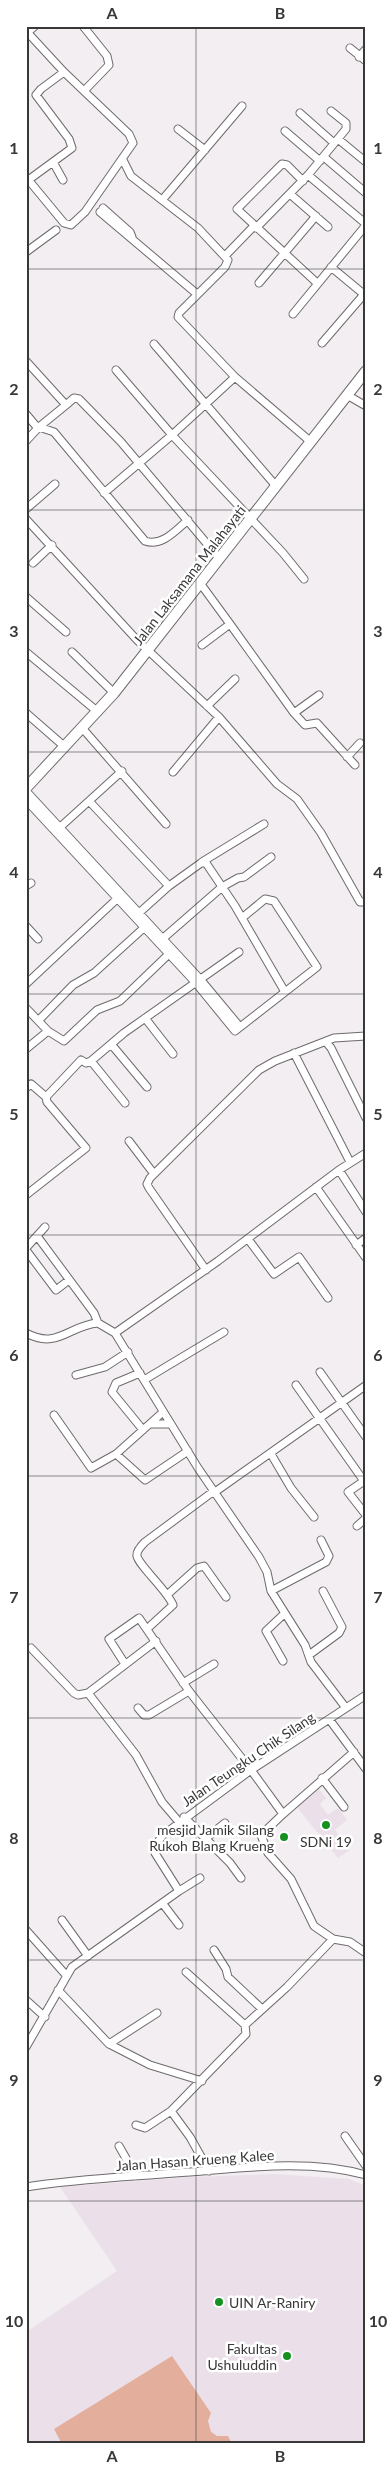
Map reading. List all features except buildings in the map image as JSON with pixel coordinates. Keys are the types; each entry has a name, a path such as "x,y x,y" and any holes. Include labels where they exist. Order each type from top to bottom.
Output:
{"highway":[{"name":"Jalan Laksamana Malahayati","path":"26,790 114,693 366,371"}],"street":[{"path":"35,26 27,33 64,72 132,137 133,143 123,161 85,212 71,225 64,223 27,180 68,152 72,144 36,95 40,89 64,72"},
{"path":"83,26 107,56 109,65 84,91"},
{"path":"350,48 362,59 366,49"},
{"path":"163,199 242,106"},
{"path":"226,256 303,181 336,141 347,125 331,111"},
{"path":"300,113 366,162"},
{"path":"178,129 205,150"},
{"path":"285,132 366,193"},
{"path":"123,161 127,172 198,228 226,256 227,264 179,313 178,317 235,377 311,442"},
{"path":"53,162 63,180"},
{"path":"303,181 287,166 280,166 237,208 285,255 317,282"},
{"path":"293,314 317,282 366,225 308,175"},
{"path":"290,194 328,227"},
{"path":"101,210 130,232 132,237 197,294"},
{"path":"259,284 316,216"},
{"path":"26,252 56,230"},
{"path":"322,343 365,294 331,267"},
{"path":"154,344 276,486"},
{"path":"26,361 66,405"},
{"path":"116,370 172,435 251,518 304,579"},
{"path":"104,493 172,435 235,377"},
{"path":"348,395 366,406"},
{"path":"26,441 39,427 74,398 79,399 139,463 219,558"},
{"path":"26,414 39,427 54,432 141,538 151,543 161,541 188,520"},
{"path":"26,509 54,484"},
{"path":"26,519 52,545 107,609 219,717 277,784 297,799 321,833 360,902 366,902"},
{"path":"33,563 52,545"},
{"path":"200,583 294,714 306,725 317,723 355,765"},
{"path":"26,597 66,632"},
{"path":"202,645 230,624"},
{"path":"26,652 98,712"},
{"path":"72,652 114,693"},
{"path":"207,706 235,679"},
{"path":"294,714 319,695"},
{"path":"26,713 65,748"},
{"path":"173,772 219,717"},
{"path":"83,728 166,824"},
{"path":"347,756 360,743"},
{"path":"57,830 122,772"},
{"path":"26,790 57,830"},
{"path":"26,800 57,830 240,1027 315,970 316,964 274,901 265,899 242,918"},
{"path":"89,801 169,886"},
{"path":"139,913 169,886 202,862 264,824"},
{"path":"160,941 222,887 238,878 244,877 271,857"},
{"path":"202,862 210,866 286,992"},
{"path":"119,897 139,913 146,925"},
{"path":"26,984 119,897"},
{"path":"39,1020 73,985 94,973 146,925"},
{"path":"26,926 38,939"},
{"path":"26,1008 48,1031 64,1041 97,1010 120,1000 171,952"},
{"path":"46,1097 81,1060 86,1063 91,1062 145,1018 239,952"},
{"path":"145,1018 173,1054"},
{"path":"26,1050 48,1031"},
{"path":"206,1270 147,1184 154,1174 217,1114 248,1078 258,1070 294,1053 334,1038 366,1036"},
{"path":"326,1042 331,1048 366,1118"},
{"path":"111,1044 147,1087"},
{"path":"294,1053 350,1162"},
{"path":"91,1062 125,1103"},
{"path":"26,1088 31,1084 46,1097 47,1102 86,1148 26,1195"},
{"path":"129,1141 154,1174"},
{"path":"116,1333 206,1270 350,1162 365,1155"},
{"path":"339,1170 366,1212"},
{"path":"316,1187 366,1258"},
{"path":"46,1227 26,1249 56,1290 69,1280"},
{"path":"37,1236 94,1313 98,1323 116,1333 163,1412 259,1557 267,1572 271,1591 305,1645 315,1668 346,1708"},
{"path":"356,1245 366,1238"},
{"path":"248,1239 274,1274 299,1257 328,1298"},
{"path":"26,1334 35,1338 50,1340 98,1323"},
{"path":"144,1380 224,1332"},
{"path":"76,1375 105,1367 128,1352"},
{"path":"320,1372 366,1437"},
{"path":"140,1373 116,1383 112,1392 142,1430"},
{"path":"296,1385 365,1482 348,1492 366,1517 357,1526"},
{"path":"148,1628 172,1607 168,1594 137,1554 145,1542 365,1386"},
{"path":"54,1415 91,1468 116,1454 163,1412"},
{"path":"150,1424 171,1424"},
{"path":"116,1454 144,1480 188,1451"},
{"path":"271,1454 291,1488 314,1517"},
{"path":"271,1591 326,1562 329,1556 321,1540"},
{"path":"168,1594 197,1568 204,1566 226,1597"},
{"path":"309,1655 339,1633 342,1627 323,1591"},
{"path":"283,1661 266,1630 284,1614"},
{"path":"124,1664 110,1639 138,1618 148,1628 183,1683 283,1814"},
{"path":"32,1648 78,1695 88,1693 156,1641"},
{"path":"183,1683 214,1664"},
{"path":"138,1708 144,1715 149,1716 189,1691"},
{"path":"88,1693 136,1755 162,1802 205,1838 230,1863 241,1878"},
{"name":"Jalan Teungku Chik Silang","path":"179,1891 156,1856 154,1848 163,1835 182,1819 251,1770 366,1695"},
{"path":"329,1719 366,1769"},
{"path":"354,1752 264,1830 262,1839 268,1852 291,1879 314,1926 333,1939 350,1942 366,1953"},
{"path":"322,1778 344,1807"},
{"path":"205,1838 225,1823"},
{"path":"26,2047 72,1967 200,1878"},
{"path":"163,1904 179,1925"},
{"path":"62,1920 88,1956"},
{"path":"26,1930 66,1975"},
{"path":"245,2025 288,1987 333,1939"},
{"path":"214,1950 226,1969 228,1977 262,2009"},
{"path":"136,2125 145,2128 171,2111 246,2034 245,2025 186,1972"},
{"path":"58,1990 108,2044 150,2065 202,2081"},
{"path":"26,2000 45,2016"},
{"path":"108,2044 157,2013"},
{"path":"171,2111 190,2137 209,2171"},
{"path":"345,2136 366,2166"},
{"path":"119,2146 136,2176"},
{"name":"Jalan Hasan Krueng Kalee","path":"26,2187 136,2176 299,2167 365,2174"}],"shaded area":[{"name":"SDNi 19","path":"316,1785 326,1798 320,1804 328,1815 338,1808 347,1820 335,1830 350,1850 338,1858 295,1805"},
{"name":"UIN Ar-Raniry","path":"274,2174 349,2179 366,2186 366,2444 26,2444 26,2332 117,2271 60,2187 190,2177"},
{"path":"172,2356 211,2413 208,2421 211,2432 217,2436 228,2436 232,2444 62,2444 54,2429"}],"place":[{"name":"SDNi 19","path":"326,1825"},
{"name":"mesjid Jamik Silang Rukoh Blang Krueng","path":"284,1837"},
{"name":"UIN Ar-Raniry","path":"219,2302"},
{"name":"Fakultas Ushuluddin","path":"287,2356"}]}
